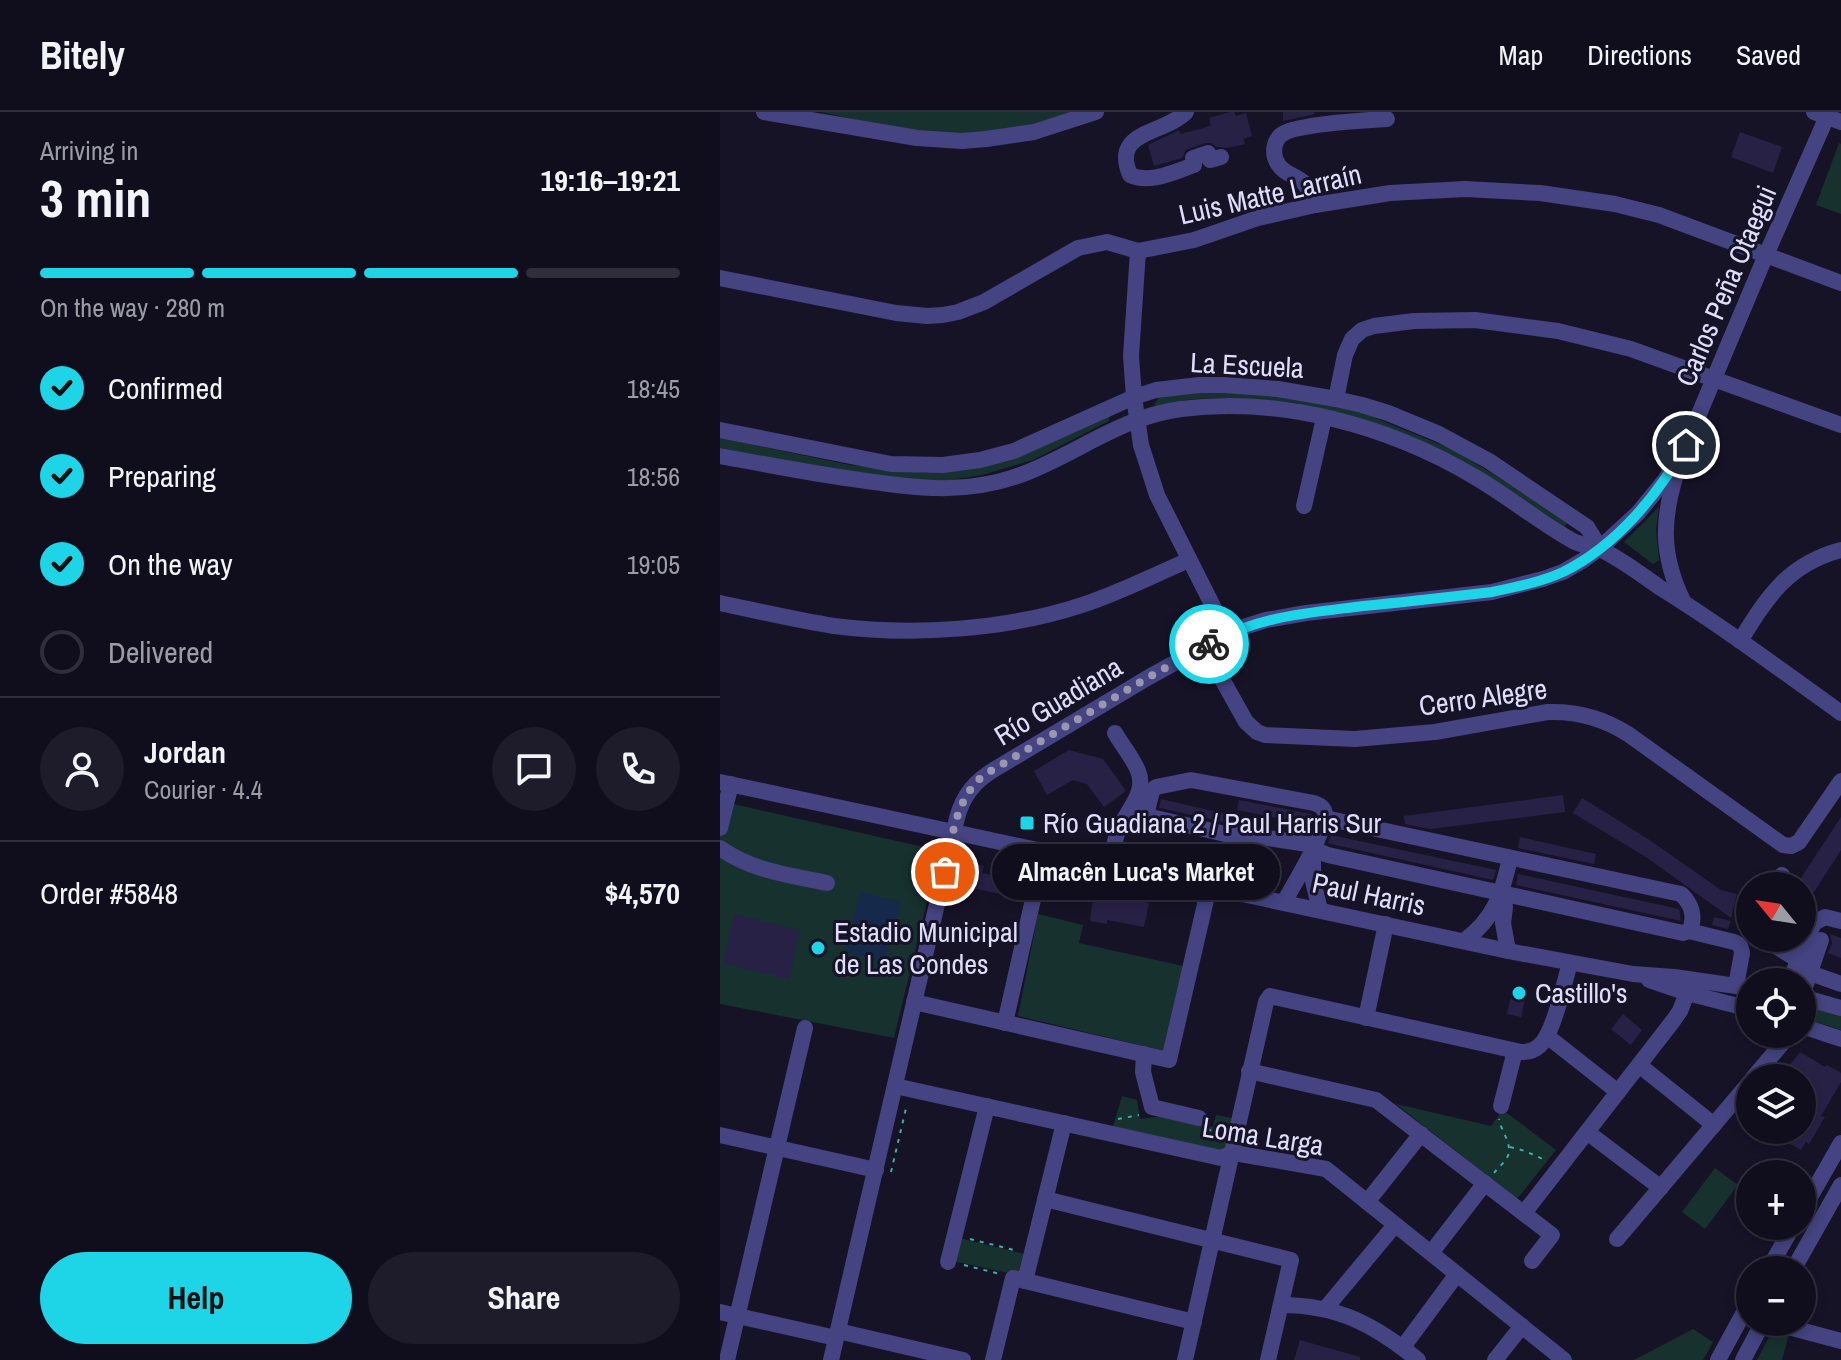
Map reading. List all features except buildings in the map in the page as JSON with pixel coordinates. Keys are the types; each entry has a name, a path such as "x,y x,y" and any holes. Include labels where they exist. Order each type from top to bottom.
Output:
{"street":[{"path":"764,112 917,138 962,141 1034,132 1096,112"},
{"path":"1186,112 1174,121 1135,138 1124,155 1130,175 1150,179 1194,165 1193,158 1208,153 1210,160 1221,157"},
{"name":"Carlos Peña Otaegui","path":"1600,548 1638,513 1686,445 1828,116"},
{"path":"1315,205 1306,184 1285,173 1278,165 1274,146 1281,135 1289,130 1387,119"},
{"name":"Luis Matte Larraín","path":"720,278 896,313 927,316 958,312 984,302 1078,248 1107,242 1138,251 1194,240 1258,218 1315,205 1427,190 1490,190 1540,193 1615,204 1659,215 1841,283"},
{"path":"1138,251 1131,356 1137,419 1148,473 1227,634"},
{"path":"1336,399 1345,355 1352,339 1362,330 1414,321 1475,320 1558,331 1631,349 1841,425"},
{"name":"La Escuela","path":"720,430 891,464 943,465 1014,451 1156,390 1199,385 1278,389 1336,399 1388,413 1439,434 1501,469 1587,527 1600,548"},
{"name":"La Escuela","path":"720,456 915,488 970,488 1023,474 1154,413 1225,404 1275,408 1324,418 1371,430 1429,453 1472,475 1576,543 1600,548 1684,602 1841,713"},
{"path":"1304,506 1324,418"},
{"path":"1684,602 1669,565 1665,525 1667,505 1686,445"},
{"name":"Río Guadiana","path":"831,1360 954,832 965,796 973,784 1149,677 1247,626 1287,616 1522,586 1563,572 1600,548"},
{"path":"1740,641 1770,595 1787,577 1807,562 1841,550"},
{"path":"720,603 834,626 904,630 965,628 1025,619 1083,605 1189,560"},
{"name":"Cerro Alegre","path":"1204,647 1246,722 1265,735 1355,739 1435,732 1548,712 1590,715 1616,726 1787,846 1799,842 1841,781"},
{"path":"1109,865 1117,834 1138,797 1140,773 1115,733"},
{"path":"1284,902 1304,867 1314,845 1319,837 1325,818 1324,810 1314,803 1191,780 1156,787 1152,791 1147,811 1151,817 1234,836 1240,834 1314,845 1328,855 1738,943 1742,968"},
{"path":"720,828 725,783"},
{"name":"Paul Harris","path":"725,783 1508,951 1633,974 1736,986"},
{"path":"1325,818 1681,894 1692,908 1693,924 1689,931"},
{"path":"1314,845 1313,881 1320,910"},
{"path":"720,848 745,864 763,870 827,883"},
{"path":"1005,1023 1044,851"},
{"path":"1464,941 1488,920 1502,893 1510,858"},
{"path":"914,1002 1169,1060 1209,887"},
{"path":"1502,893 1508,951"},
{"path":"1795,968 1814,923 1825,917 1841,921"},
{"path":"1366,1018 1386,924"},
{"path":"1812,968 1821,940"},
{"path":"1785,952 1798,960"},
{"path":"1185,1360 1249,1071 1270,996 1528,1052 1540,1046 1547,1036 1570,963"},
{"name":"Paul Harris","path":"1633,974 1687,993 1736,1005"},
{"path":"1816,975 1841,984"},
{"path":"1524,1213 1673,1021 1687,993"},
{"path":"1816,1002 1841,1008"},
{"path":"727,1360 805,1028"},
{"path":"1816,1031 1841,1039"},
{"path":"1547,1036 1618,1092"},
{"path":"1765,1064 1778,1048"},
{"path":"1501,1106 1515,1051"},
{"path":"1144,1054 1143,1072 1152,1107 1199,1118"},
{"path":"1639,1065 1714,1125"},
{"path":"1249,1071 1376,1100 1552,1235 1532,1261"},
{"name":"Loma Larga","path":"895,1086 1221,1158 1232,1153 1326,1169 1564,1360"},
{"path":"1617,1239 1736,1099"},
{"path":"948,1262 987,1106"},
{"path":"993,1360 1019,1279 1031,1254 1064,1123"},
{"path":"1587,1132 1661,1188"},
{"path":"1367,1202 1421,1134"},
{"path":"720,1135 876,1170"},
{"path":"1816,1187 1841,1143"},
{"path":"1431,1253 1485,1183"},
{"path":"1801,1256 1841,1185"},
{"path":"1045,1199 1291,1260 1268,1360"},
{"path":"1325,1309 1395,1225"},
{"path":"1403,1347 1457,1274"},
{"path":"1019,1279 1194,1322"},
{"path":"1281,1305 1325,1309 1358,1320 1389,1337 1418,1360"},
{"path":"720,1312 963,1360"},
{"path":"1495,1360 1522,1326"},
{"path":"1718,1360 1736,1330"},
{"path":"1816,1334 1841,1341"},
{"path":"1743,1360 1756,1336"}],"path":[{"path":"1485,1183 1507,1158 1509,1147 1499,1121 1501,1106"},
{"path":"1118,1118 1140,1115"},
{"path":"1199,1118 1232,1153"},
{"path":"1509,1147 1537,1156 1559,1169"},
{"path":"955,1235 1031,1254"},
{"path":"948,1262 1019,1279"}],"green space":[{"path":"821,112 1070,112 1033,126 962,135 896,129"},
{"path":"1841,144 1841,214 1816,205"},
{"path":"1225,391 1310,399 1368,415 1454,450 1568,521 1565,527 1465,462 1420,441 1296,403 1209,398 1158,407 1154,405 1158,398 1179,392"},
{"path":"1110,414 1109,421 1033,460 982,475 932,483 879,478 720,448 720,438 850,465 926,473"},
{"path":"1659,507 1656,530 1659,560 1653,564 1624,542"},
{"name":"Estadio Municipal de Las Condes","path":"720,801 932,849 938,856 894,1038 720,1004"},
{"path":"1038,914 1083,925 1079,943 1183,966 1165,1051 1018,1016"},
{"path":"1816,1006 1841,1016 1841,1030 1816,1022"},
{"path":"1122,1096 1137,1100 1140,1119 1164,1116 1213,1127 1216,1115 1232,1118 1224,1154 1112,1130"},
{"path":"1396,1104 1491,1126 1503,1110 1556,1150 1517,1199"},
{"path":"1715,1168 1736,1184 1705,1229 1682,1212"},
{"path":"959,1238 1028,1255 1022,1276 953,1261"},
{"path":"1693,1329 1713,1342 1703,1360 1634,1360"},
{"path":"1769,1336 1788,1336 1782,1360 1757,1360"}],"water":[{"path":"860,892 901,902 885,962 845,952"}],"way so far":[{"path":"945,872 959,811 973,784 1059,730 1209,644"}],"place":[{"name":"Río Guadiana 2 / Paul Harris Sur","path":"1027,823"},
{"name":"Almacên Luca's Market","path":"945,872"},
{"name":"Estadio Municipal de Las Condes","path":"818,948"},
{"name":"Castillo's","path":"1519,993"}],"route":[{"path":"1209,644 1266,620 1492,592 1563,572 1600,548 1638,513 1665,480 1686,445"}]}
